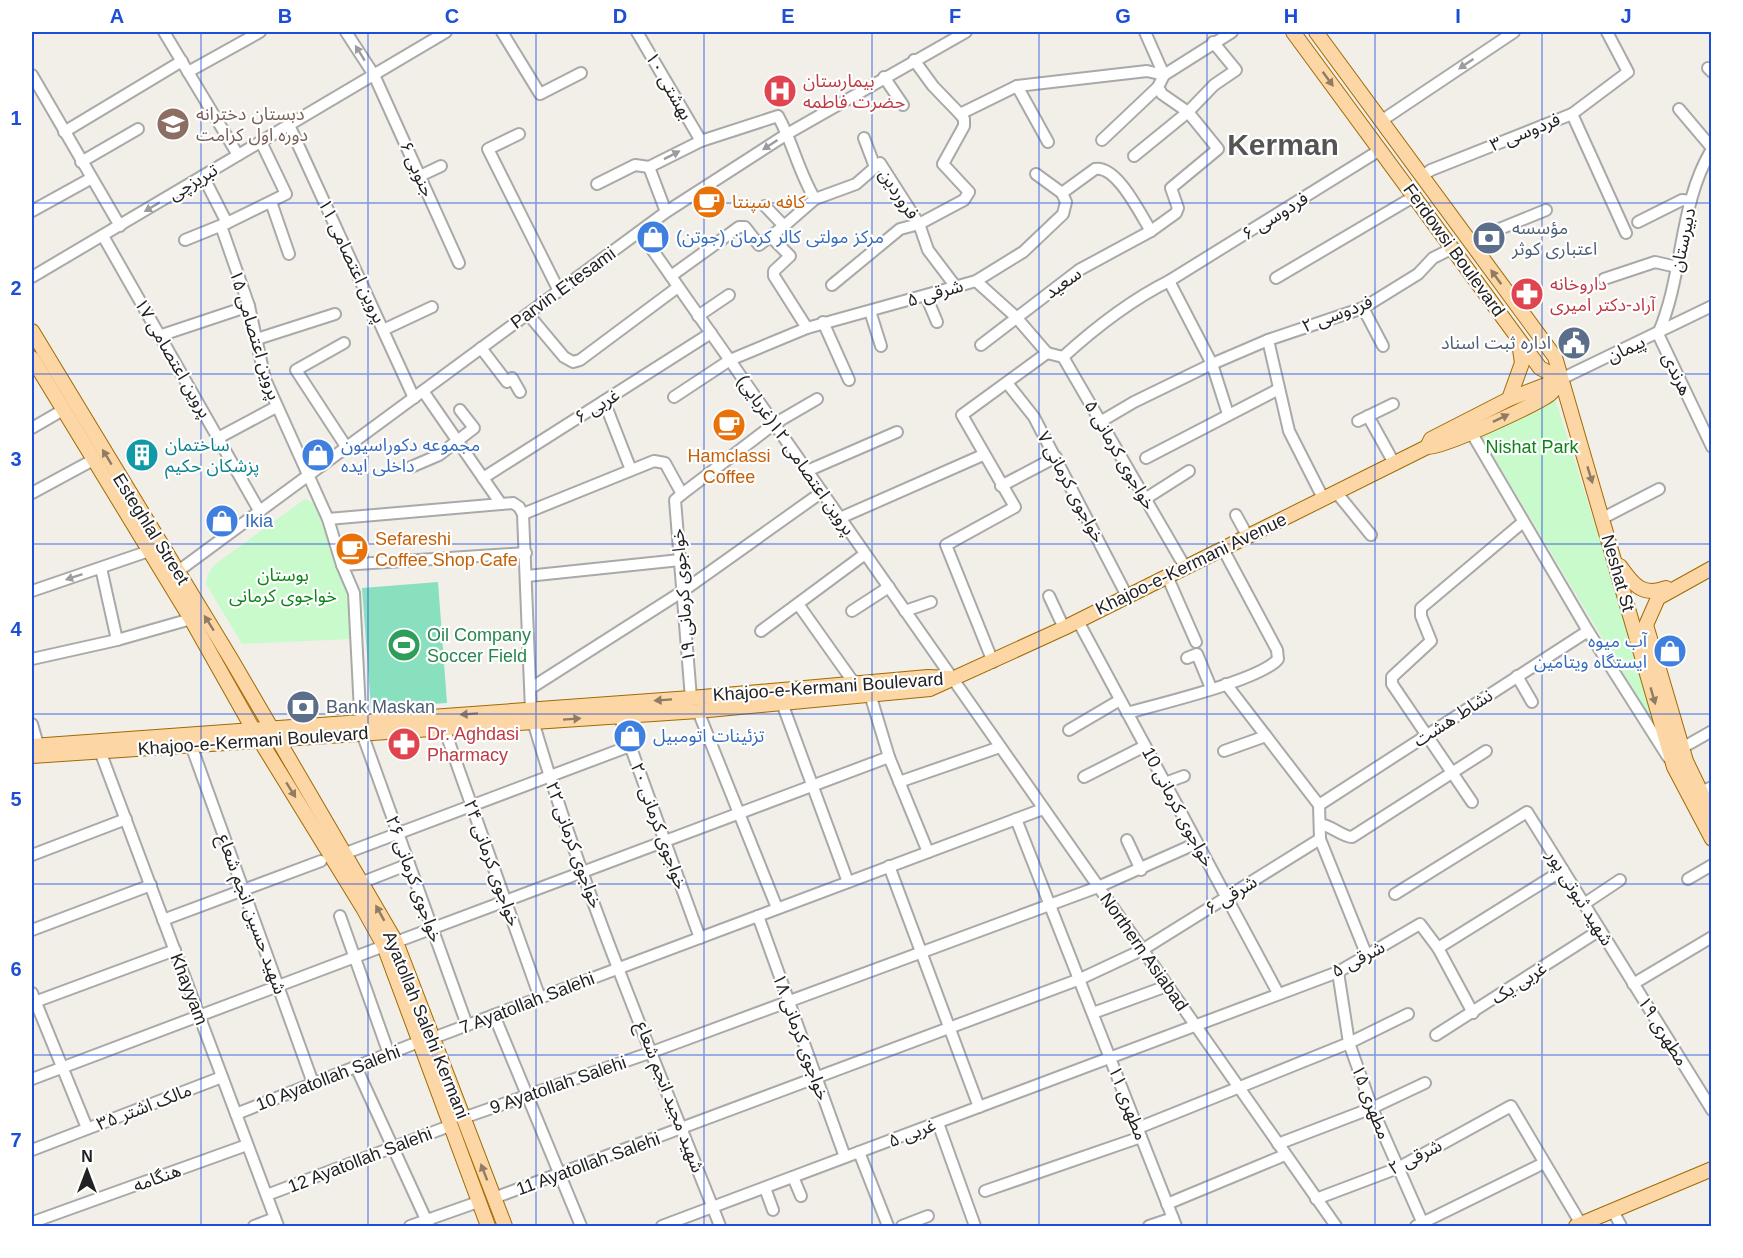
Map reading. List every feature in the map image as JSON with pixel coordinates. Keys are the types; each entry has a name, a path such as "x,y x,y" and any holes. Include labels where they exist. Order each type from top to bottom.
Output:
{"main road":[{"name":"Ferdowsi Boulevard","path":"1293,32 1540,368 1561,379"},
{"name":"Ferdowsi Boulevard","path":"1316,32 1555,357 1561,379"},
{"path":"1366,131 1382,121"},
{"name":"Esteghlal Street","path":"32,331 231,659 273,734"},
{"path":"1509,399 1522,363 1518,337"},
{"name":"Esteghlal Street","path":"32,358 191,619 257,735"},
{"name":"Khajoo-e-Kermani Avenue","path":"1427,447 1431,439 1509,399 1561,379"},
{"name":"Khajoo-e-Kermani Avenue","path":"952,678 993,662 1064,628 1427,447 1434,447 1471,432 1551,393 1561,379"},
{"name":"Neshat St","path":"1561,379 1674,767 1712,839"},
{"path":"1613,555 1632,582 1645,592 1655,592 1683,583"},
{"path":"1712,568 1658,598 1647,618 1647,634 1682,748 1706,789 1712,815"},
{"path":"217,666 231,659"},
{"name":"Khajoo-e-Kermani Boulevard","path":"273,734 362,733 444,728 532,716 619,715 854,683 928,677 952,678"},
{"name":"Khajoo-e-Kermani Boulevard","path":"34,749 100,751 191,745 257,735 695,704 782,703 930,689 952,678"},
{"path":"223,731 231,722 238,703"},
{"name":"Khajoo-e-Kermani Boulevard","path":"34,749 223,731 257,735"},
{"name":"Ayatollah Salehi Kermani","path":"273,734 322,827 390,944"},
{"name":"Ayatollah Salehi Kermani","path":"257,735 322,827 346,853 363,882 390,944 457,1121 494,1198 505,1227"},
{"name":"Ayatollah Salehi Kermani","path":"457,1121 478,1202 488,1227"},
{"path":"1578,1225 1712,1169"}],"street":[{"path":"164,32 238,155"},
{"path":"188,72 260,32"},
{"name":"جنوبی ۶","path":"346,32 374,75 459,263"},
{"name":"تبریزچی","path":"32,277 446,32"},
{"path":"502,32 540,94 581,74"},
{"name":"بهشتی ۱۰","path":"637,32 701,141"},
{"name":"Parvin E'tesami","path":"177,572 666,212 788,134 966,32"},
{"path":"1145,32 1164,75"},
{"path":"1102,140 1158,87 1164,75 1230,32"},
{"path":"1382,121 1514,32"},
{"path":"1572,114 1628,72 1607,32"},
{"path":"1134,156 1188,112 1214,85 1236,70 1213,42"},
{"path":"832,285 900,229 919,224 964,200 969,192 943,164 964,126 964,119 933,86 914,60"},
{"path":"64,132 182,61"},
{"path":"960,114 1017,86 1147,71 1164,75"},
{"path":"32,75 120,226"},
{"path":"884,77 903,105"},
{"path":"1017,86 1048,142"},
{"path":"1158,87 1162,94 1188,112"},
{"path":"32,100 42,93"},
{"path":"1679,109 1712,148"},
{"name":"سعید","path":"981,345 1079,270 1151,231 1176,213 1178,208 1171,188 1218,149 1188,112"},
{"name":"فردوسی ۳","path":"1422,176 1431,170 1572,114 1599,169 1626,233"},
{"path":"597,184 635,165 649,167 701,141 778,116 788,134 804,182 815,199 772,238 759,245 742,226 705,249 671,276"},
{"name":"پروین اعتصامی ۱۱","path":"289,125 383,330 419,394 458,441 501,504"},
{"path":"81,162 138,129"},
{"path":"519,134 488,149 559,291"},
{"path":"864,138 875,167"},
{"path":"185,240 224,225 286,194 261,142"},
{"name":"دبیرستان","path":"1658,334 1669,309 1700,167 1712,148"},
{"name":"فردوسی ۶","path":"1063,357 1132,301 1169,281 1380,150"},
{"name":"فروردین","path":"815,199 856,184 880,163 919,224 928,250 956,286"},
{"path":"420,176 441,166"},
{"path":"649,167 666,212"},
{"path":"1036,174 1062,193 1095,169 1106,170 1119,181 1151,231"},
{"name":"پروین اعتصامی ۱۵","path":"202,176 224,225 249,306 265,379 328,519 342,566 354,593 360,712"},
{"path":"32,211 90,178"},
{"name":"شرقی ۵","path":"674,397 730,360 807,328 976,280 1023,252 1063,214 1066,202 1062,193"},
{"path":"1276,278 1415,196"},
{"path":"1638,222 1682,200 1691,201"},
{"path":"271,202 289,254"},
{"path":"765,206 784,226"},
{"path":"1472,243 1480,237 1546,210"},
{"name":"پروین اعتصامی ۱۲(غربایی)","path":"640,232 952,678"},
{"name":"پروین اعتصامی ۱۷","path":"103,236 260,512"},
{"path":"772,238 790,256 774,271 774,276 807,328"},
{"name":"فردوسی ۲","path":"1100,422 1134,402 1212,364 1268,340 1363,308 1418,274 1434,258 1453,249"},
{"path":"1604,279 1655,262 1677,267"},
{"path":"976,280 1016,317 1047,353 1063,357"},
{"path":"1169,281 1212,364 1228,414"},
{"path":"528,314 564,357 573,362 580,360 678,287"},
{"path":"698,316 729,295"},
{"path":"926,296 937,322"},
{"path":"159,336 249,306"},
{"name":"پیمان","path":"1561,379 1712,306"},
{"path":"383,330 432,307"},
{"path":"1363,308 1383,346"},
{"path":"870,310 881,346"},
{"path":"257,339 335,314"},
{"path":"823,322 849,380"},
{"name":"غربی ۶","path":"483,478 711,333"},
{"name":"هرندی","path":"1658,334 1712,447"},
{"path":"1268,340 1289,430 1323,498"},
{"path":"344,343 296,370 346,448"},
{"path":"482,348 507,382 512,378 520,392"},
{"path":"993,662 946,545 1015,507 962,415 1047,353"},
{"name":"خواجوی کرمانی ۵","path":"1063,357 1185,567"},
{"name":"خواجوی کرمانی ۷","path":"1007,383 1034,417 1127,596"},
{"path":"1146,458 1279,389"},
{"path":"328,519 513,503 523,514 654,461 665,463 682,494 774,424 816,399"},
{"path":"604,401 631,470"},
{"path":"1394,404 1363,419 1394,463"},
{"path":"218,438 276,407"},
{"path":"32,428 63,410"},
{"path":"411,467 439,455 474,428 460,410"},
{"path":"807,471 897,432"},
{"name":"Neshat St","path":"1471,432 1588,631 1674,767"},
{"path":"840,518 983,455"},
{"path":"1001,486 1056,457"},
{"path":"32,493 93,460"},
{"path":"1145,499 1189,471"},
{"path":"1603,518 1659,489"},
{"path":"531,688 683,591 822,492"},
{"path":"1336,492 1371,535"},
{"name":"خواجوی کرمانی ۱۹","path":"682,494 675,500 695,704"},
{"name":"خواجوی کرمانی ۲۲","path":"523,514 532,716 549,776 620,968"},
{"path":"1236,515 1248,537"},
{"path":"1472,802 1392,681 1392,677 1431,641 1420,612 1421,608 1523,522"},
{"path":"1127,713 1226,684 1272,666 1278,659 1277,650 1223,549"},
{"path":"32,591 149,551"},
{"path":"342,566 526,553"},
{"path":"761,631 865,554"},
{"path":"527,576 680,560"},
{"path":"101,568 117,640"},
{"path":"1167,576 1196,642"},
{"path":"852,611 889,587"},
{"path":"1049,596 1064,628"},
{"path":"905,611 931,602"},
{"path":"798,604 854,683"},
{"path":"32,659 117,640 191,619"},
{"name":"خواجوی کرمانی 10","path":"1078,621 1278,993"},
{"name":"نشاط هشت","path":"1319,805 1588,631"},
{"path":"1187,658 1197,654 1211,688"},
{"path":"1517,676 1533,702"},
{"name":"Northern Asiabad","path":"952,678 1336,1227"},
{"path":"1226,684 1319,805 1320,839 1367,956"},
{"path":"870,694 889,756 928,852"},
{"path":"1069,730 1120,700"},
{"path":"782,703 848,882"},
{"path":"695,704 777,908"},
{"name":"خواجوی کرمانی ۲۰","path":"619,715 700,938"},
{"path":"32,724 34,749"},
{"name":"خواجوی کرمانی ۲۴","path":"444,728 540,998"},
{"path":"1682,748 1712,730"},
{"name":"خواجوی کرمانی ۲۶","path":"362,733 467,1025"},
{"path":"1224,751 1266,736"},
{"name":"شهید حسین انجم شعاع","path":"191,745 313,1083"},
{"path":"346,853 630,746"},
{"path":"1084,777 1145,746"},
{"path":"899,782 1000,747"},
{"name":"Khayyam","path":"100,751 277,1222"},
{"path":"1320,824 1329,825 1347,837 1352,837 1486,751"},
{"path":"32,1079 889,756"},
{"path":"1165,783 1184,776"},
{"name":"7 Ayatollah Salehi","path":"427,1040 1043,809"},
{"name":"شهید ثبوتی پور","path":"1395,894 1527,812 1633,984"},
{"path":"32,855 126,819"},
{"name":"مطهری ۱۱","path":"1016,819 1094,1013 1174,1222"},
{"name":"شرقی ۶","path":"950,1028 1080,979 1142,950 1320,839"},
{"path":"1127,840 1142,870"},
{"name":"9 Ayatollah Salehi","path":"457,1121 652,1052 1098,887 1142,870 1197,843"},
{"path":"163,920 321,861"},
{"path":"363,882 409,864"},
{"path":"1688,879 1712,865"},
{"path":"889,866 979,1107"},
{"path":"1438,948 1563,870"},
{"path":"1584,904 1620,880"},
{"path":"32,930 151,885"},
{"path":"340,916 389,1054"},
{"name":"خواجوی کرمانی ۱۸","path":"758,916 845,1157"},
{"name":"شرقی ۵","path":"1111,1058 1338,972 1420,924 1438,948 1473,1013"},
{"name":"غربی یک","path":"1436,1035 1600,930"},
{"path":"1633,984 1712,937"},
{"path":"87,1128 33,1000 175,950"},
{"name":"شهید مجید انجم شعاع","path":"620,968 720,1227"},
{"name":"مطهری ۱۵","path":"1338,972 1349,1043 1371,1108 1421,1226"},
{"name":"مطهری ۱۹","path":"1633,984 1712,1110"},
{"path":"1094,1013 1167,986"},
{"path":"985,1191 1140,1133 1349,1043 1408,1014"},
{"path":"494,1015 581,1227"},
{"name":"11 Ayatollah Salehi","path":"494,1198 682,1130 950,1028"},
{"name":"10 Ayatollah Salehi","path":"236,1114 427,1040"},
{"name":"۵ غربی","path":"662,1227 1111,1058"},
{"path":"356,1067 428,1223"},
{"name":"۳۵ مالک اشتر","path":"32,1150 222,1077"},
{"path":"1278,1144 1371,1108 1425,1083"},
{"name":"شرقی ۲","path":"1316,1199 1398,1168 1511,1106 1544,1163"},
{"name":"12 Ayatollah Salehi","path":"267,1195 457,1121"},
{"path":"938,1123 975,1227"},
{"name":"هنگامه","path":"33,1223 247,1145"},
{"path":"859,1152 888,1227"},
{"path":"1167,1204 1286,1155"},
{"path":"1421,1226 1544,1163 1578,1225"},
{"path":"793,1177 801,1196"},
{"path":"765,1188 773,1210"},
{"path":"410,1227 428,1223 478,1202"},
{"path":"1613,1211 1621,1227"},
{"path":"902,1227 928,1216"},
{"path":"254,1227 277,1222"},
{"path":"1149,1227 1174,1222"}],"green space":[{"name":"Nishat Park","path":"1554,395 1662,738 1479,432"},
{"name":"بوستان خواجوی کرمانی","path":"305,499 315,504 348,596 351,639 242,644 206,584 208,574 214,565"},
{"name":"Oil Company Soccer Field","path":"438,582 447,703 371,708 362,588"}],"place":[{"name":"بیمارستان حضرت فاطمه","path":"780,91"},
{"name":"دبستان دخترانه دوره اول کرامت","path":"173,124"},
{"name":"کافه سپنتا","path":"709,202"},
{"name":"مرکز مولتی کالر کرمان (جوتن)","path":"653,237"},
{"name":"مؤسسه اعتباری کوثر","path":"1489,238"},
{"name":"داروخانه آراد-دکتر امیری","path":"1527,294"},
{"name":"اداره ثبت اسناد","path":"1574,343"},
{"name":"Hamclassi Coffee","path":"729,425"},
{"name":"ساختمان پزشکان حکیم","path":"142,455"},
{"name":"مجموعه دکوراسیون داخلی ایده","path":"318,455"},
{"name":"Ikia","path":"222,521"},
{"name":"Sefareshi Coffee Shop Cafe","path":"352,549"},
{"name":"Oil Company Soccer Field","path":"404,645"},
{"name":"آب میوه ایستگاه ویتامین","path":"1670,651"},
{"name":"Bank Maskan","path":"303,707"},
{"name":"تزئینات اتومبیل","path":"630,736"},
{"name":"Dr. Aghdasi Pharmacy","path":"404,744"}],"district":[{"name":"Kerman","path":"1283,144"}]}
